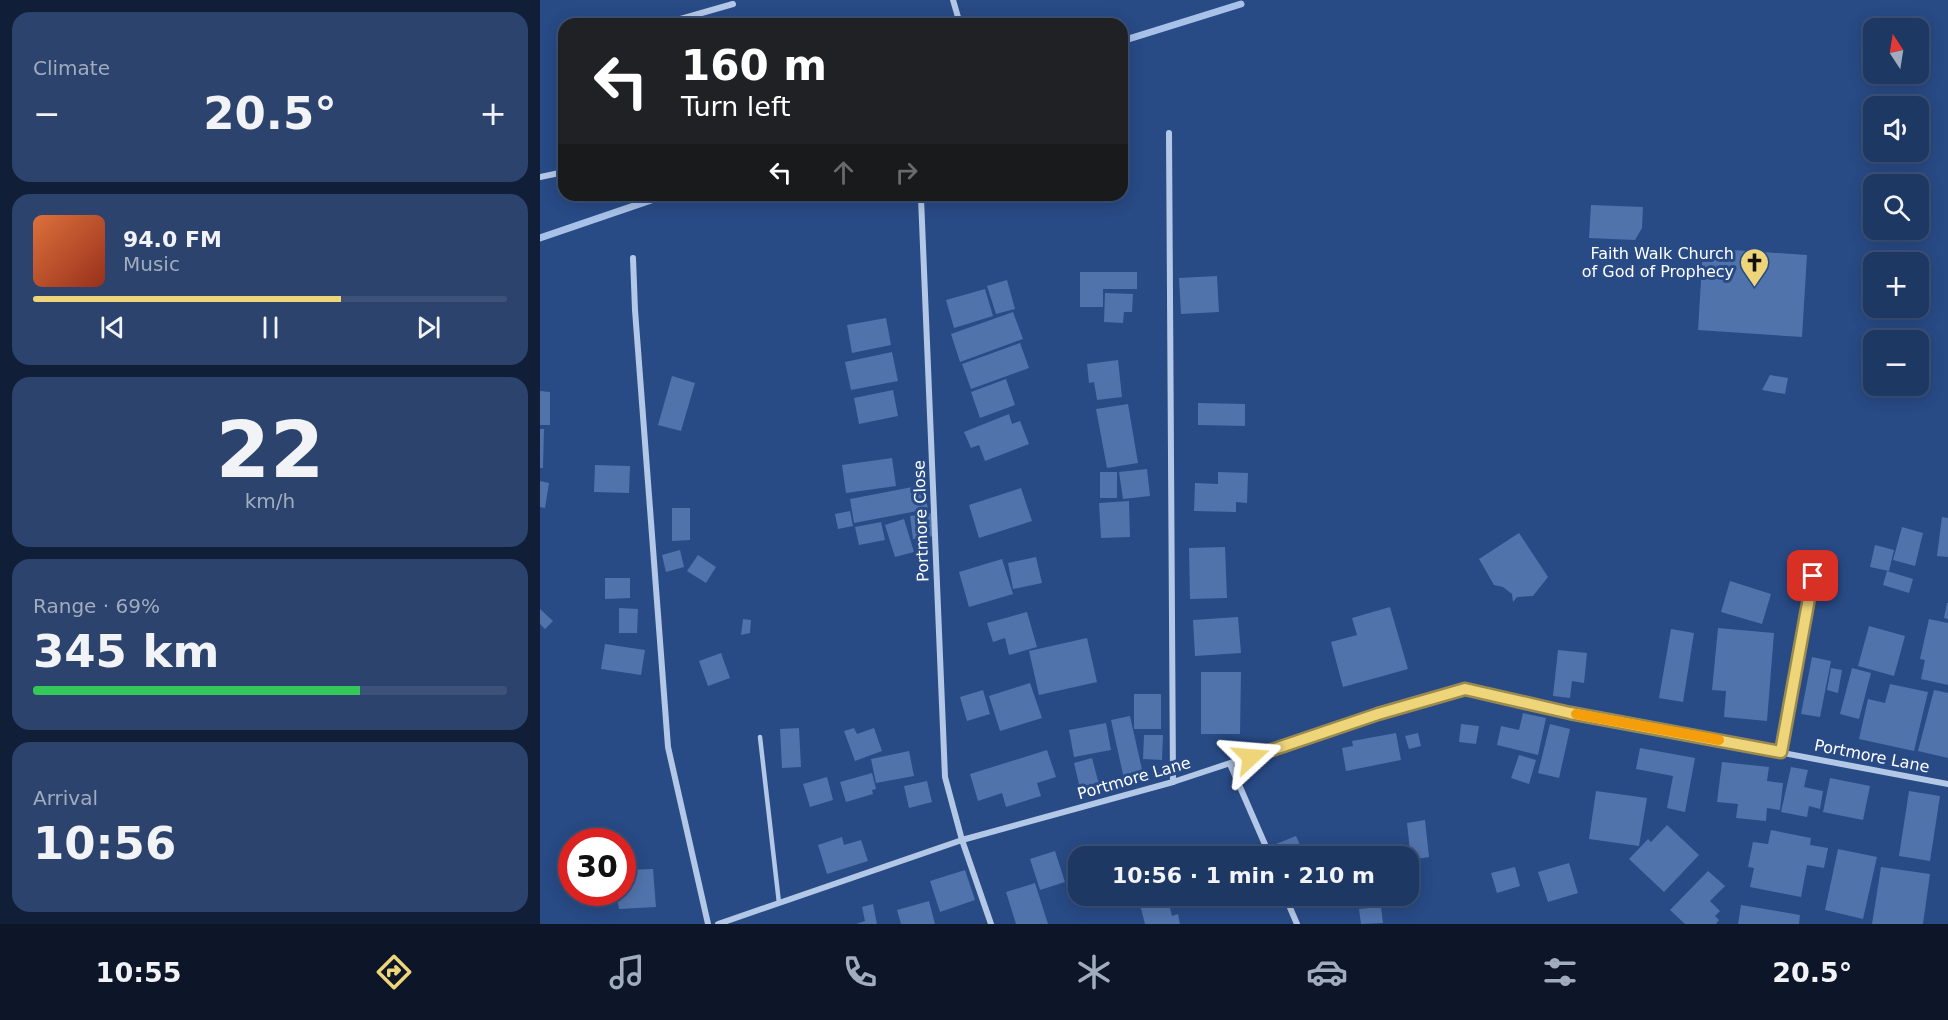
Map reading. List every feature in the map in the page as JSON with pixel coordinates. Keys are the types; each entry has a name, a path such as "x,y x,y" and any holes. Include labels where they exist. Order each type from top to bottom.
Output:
{"street":[{"path":"954,0 958,18"},
{"path":"690,18 733,4"},
{"path":"1169,133 1173,782"},
{"path":"540,177 558,173"},
{"name":"Portmore Close","path":"921,201 945,777 962,840 991,924"},
{"path":"633,258 668,747 708,924"},
{"path":"1781,752 1813,576"},
{"name":"Portmore Lane","path":"718,924 962,840 1173,782 1378,714 1465,689 1570,713 1948,784"},
{"path":"1230,764 1266,846"},
{"path":"1290,906 1297,924"}],"lane":[{"path":"760,737 779,903"}],"building":[{"path":"1591,205 1643,207 1642,228 1635,240 1589,238"},
{"path":"1703,248 1807,255 1802,337 1698,330"},
{"path":"1080,272 1137,272 1137,289 1103,289 1103,307 1080,307"},
{"path":"1217,276 1219,312 1181,314 1179,278"},
{"path":"1007,280 1015,309 996,314 987,286"},
{"path":"985,289 993,316 954,328 946,300"},
{"path":"1105,293 1133,294 1132,312 1124,312 1123,323 1104,322"},
{"path":"1013,312 1023,339 960,362 951,334"},
{"path":"886,318 891,345 852,353 847,325"},
{"path":"1020,343 1029,368 971,389 962,364"},
{"path":"892,352 898,381 851,390 845,362"},
{"path":"1118,360 1122,397 1097,400 1094,382 1089,383 1087,364"},
{"path":"1770,375 1788,378 1785,394 1762,390"},
{"path":"672,376 695,383 681,431 658,425"},
{"path":"1006,379 1015,405 980,418 971,392"},
{"path":"893,390 898,416 859,424 854,398"},
{"path":"540,391 550,392 550,425 540,425"},
{"path":"1198,403 1245,404 1245,426 1198,425"},
{"path":"1128,404 1138,463 1107,468 1096,409"},
{"path":"1009,414 1012,424 1020,421 1029,444 985,461 979,445 971,448 964,432"},
{"path":"540,429 544,429 543,468 540,468"},
{"path":"892,458 896,486 846,493 842,465"},
{"path":"595,465 630,466 629,493 594,492"},
{"path":"1147,469 1150,496 1123,499 1119,472"},
{"path":"1100,472 1117,472 1117,498 1100,498"},
{"path":"1218,472 1248,473 1247,503 1236,502 1236,512 1194,511 1195,483 1218,484"},
{"path":"540,481 549,483 545,508 540,507"},
{"path":"923,485 928,509 854,523 850,499"},
{"path":"1021,488 1032,521 979,538 969,505"},
{"path":"1129,501 1130,537 1101,538 1099,503"},
{"path":"672,508 690,508 690,540 672,541"},
{"path":"850,511 853,526 838,529 835,514"},
{"path":"932,513 935,536 913,539 910,516"},
{"path":"1942,517 1948,518 1948,557 1937,556"},
{"path":"904,519 914,552 895,557 885,525"},
{"path":"881,522 885,540 859,545 855,527"},
{"path":"1902,527 1923,533 1915,566 1893,560"},
{"path":"1519,533 1548,577 1533,596 1517,597 1513,602 1512,594 1503,587 1494,585 1479,559"},
{"path":"1875,545 1894,550 1889,571 1870,567"},
{"path":"1225,547 1227,598 1190,599 1189,548"},
{"path":"680,550 684,567 666,572 662,555"},
{"path":"698,555 716,567 706,583 687,571"},
{"path":"1036,557 1042,583 1013,589 1008,563"},
{"path":"1002,559 1013,594 969,607 959,572"},
{"path":"1887,571 1913,579 1909,593 1883,585"},
{"path":"605,578 630,578 630,598 605,599"},
{"path":"1730,581 1771,594 1762,624 1721,612"},
{"path":"1948,603 1948,619 1944,618"},
{"path":"1390,607 1408,669 1343,687 1331,642 1357,635 1352,618"},
{"path":"619,608 638,609 637,633 619,633"},
{"path":"540,609 553,621 545,629 540,624"},
{"path":"1027,612 1037,647 1009,655 1005,638 993,642 987,623"},
{"path":"1238,617 1241,653 1195,656 1193,620"},
{"path":"743,619 751,620 750,633 741,635"},
{"path":"1929,619 1948,623 1948,685 1921,679 1925,660 1920,659"},
{"path":"1869,626 1905,636 1894,676 1858,666"},
{"path":"1718,628 1774,633 1767,721 1724,717 1726,691 1712,690"},
{"path":"1671,629 1694,633 1683,702 1659,698"},
{"path":"1087,638 1097,682 1039,695 1029,651"},
{"path":"605,644 645,650 641,675 601,669"},
{"path":"1558,650 1587,653 1584,683 1572,681 1570,698 1553,696"},
{"path":"721,653 730,678 708,686 699,661"},
{"path":"1812,657 1831,661 1820,717 1801,714"},
{"path":"1831,668 1842,670 1838,693 1827,690"},
{"path":"1852,668 1871,673 1859,719 1840,714"},
{"path":"1201,672 1241,672 1240,734 1201,734"},
{"path":"1030,683 1042,718 1000,731 989,696"},
{"path":"1890,684 1928,692 1914,751 1859,739 1868,699 1885,703"},
{"path":"983,690 990,714 967,721 960,697"},
{"path":"1934,690 1948,693 1948,758 1918,751"},
{"path":"1134,694 1161,694 1161,729 1134,729"},
{"path":"1523,713 1546,718 1538,755 1497,745 1501,726 1519,730"},
{"path":"1130,716 1143,774 1124,779 1111,720"},
{"path":"1106,723 1111,750 1074,757 1069,730"},
{"path":"1461,724 1479,726 1476,744 1459,742"},
{"path":"1550,724 1570,729 1559,778 1538,773"},
{"path":"799,728 801,767 782,768 780,729"},
{"path":"854,728 857,734 874,728 882,751 855,761 844,731"},
{"path":"1396,733 1401,760 1346,771 1342,748 1353,746 1352,741"},
{"path":"1418,733 1421,746 1409,749 1405,736"},
{"path":"1144,735 1163,735 1162,760 1143,759"},
{"path":"1640,748 1695,758 1685,812 1667,808 1673,776 1636,769"},
{"path":"1047,750 1056,777 1037,783 1041,796 1006,807 1002,793 978,801 970,774"},
{"path":"909,751 914,776 876,783 871,759"},
{"path":"1519,755 1536,760 1529,784 1511,778"},
{"path":"1092,758 1100,788 1081,793 1074,763"},
{"path":"1722,762 1769,767 1767,781 1783,783 1780,810 1767,808 1766,821 1736,818 1738,804 1717,802"},
{"path":"1791,767 1808,770 1804,787 1823,791 1820,809 1809,806 1807,817 1781,812"},
{"path":"872,773 876,789 872,790 873,794 846,802 840,782"},
{"path":"827,777 833,800 810,807 803,784"},
{"path":"1830,778 1870,786 1863,820 1823,812"},
{"path":"927,781 932,802 909,808 904,786"},
{"path":"1596,791 1647,798 1639,846 1589,839"},
{"path":"1909,791 1940,796 1930,861 1899,856"},
{"path":"1425,820 1429,857 1419,859 1419,846 1409,846 1407,823"},
{"path":"1667,825 1699,855 1664,892 1629,859 1648,839 1651,842"},
{"path":"1771,830 1811,838 1810,845 1828,848 1824,868 1807,865 1801,897 1750,887 1754,868 1748,867 1753,842 1768,844"},
{"path":"1296,836 1300,846 1277,846 1276,844"},
{"path":"842,837 844,845 861,840 868,861 827,874 818,845"},
{"path":"1838,849 1877,857 1863,919 1825,910"},
{"path":"1055,851 1065,882 1040,890 1030,859"},
{"path":"1569,863 1578,893 1548,902 1538,872"},
{"path":"1515,867 1520,886 1497,893 1491,873"},
{"path":"1881,867 1930,874 1923,924 1872,924"},
{"path":"653,869 656,907 619,909 618,906 636,906 636,870"},
{"path":"965,870 975,900 940,912 930,881"},
{"path":"1708,871 1725,886 1710,901 1720,911 1715,916 1719,920 1716,924 1685,924 1670,910"},
{"path":"1035,883 1048,924 1016,924 1006,892"},
{"path":"929,901 935,924 901,924 897,910"},
{"path":"873,904 877,924 856,924 865,921 862,907"},
{"path":"1741,905 1800,915 1799,924 1738,924"},
{"path":"1140,906 1170,906 1172,916 1178,914 1180,924 1145,924"},
{"path":"1381,907 1383,923 1361,924 1359,909"}],"waterway":[{"path":"1128,39 1241,4"},
{"path":"540,238 648,201"}],"slow traffic":[{"path":"1576,714 1719,740"}],"place":[{"name":"Faith Walk Church of God of Prophecy","path":"1755,288"}],"route":[{"path":"1251,757 1378,714 1465,689 1570,713 1781,752 1813,576"}]}
